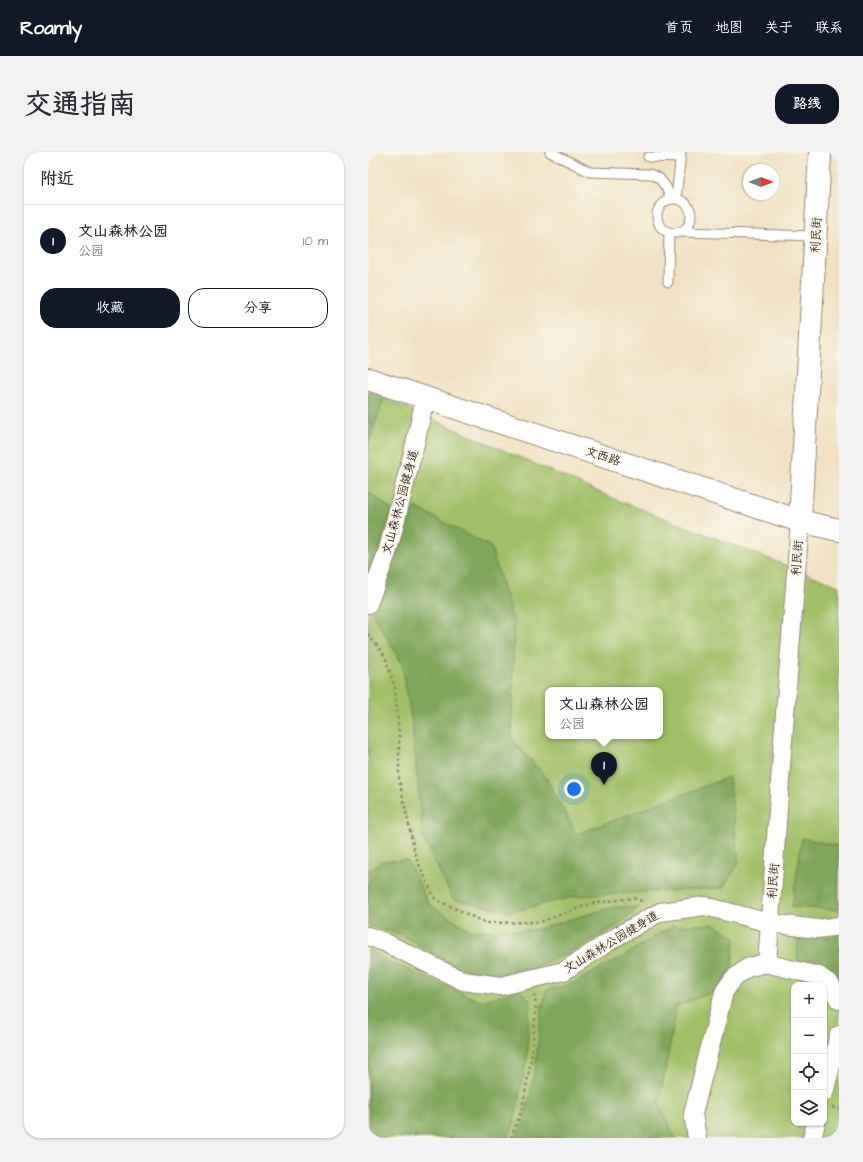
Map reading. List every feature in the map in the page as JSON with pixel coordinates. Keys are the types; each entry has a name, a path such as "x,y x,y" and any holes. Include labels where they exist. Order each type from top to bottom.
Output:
{"street":[{"name":"利民街","path":"767,964 800,521 820,152"},
{"name":"文西路","path":"368,379 800,521 839,530"},
{"name":"文山森林公园健身道","path":"368,604 388,550 425,398"},
{"name":"文山森林公园健身道","path":"368,936 384,942 463,981 501,986 564,971 616,937 660,912 705,906 770,923 816,929 839,926"},
{"path":"697,1138 693,1114 724,992 733,979 747,968 765,963 818,976 830,984 839,1000"},
{"path":"825,1090 839,1035"},
{"path":"812,1138 815,1126"}],"lane":[{"path":"550,152 590,172 650,174 659,178 673,199"},
{"path":"648,157 681,155 673,199"},
{"path":"680,232 685,229 690,219 689,208 686,204 673,199 665,201 658,209 657,220 660,226 669,232 816,236"},
{"path":"668,282 669,232"}],"path":[{"path":"368,634 385,656 395,688 399,734 399,779 416,858 435,899 486,924 540,922 593,903 634,898 667,911"},
{"path":"511,1138 522,1109 532,1054 536,1005 531,979"}],"green space":[{"path":"368,391 610,497 839,586 839,1138 368,1138"},
{"path":"368,391 384,398 368,445"},
{"path":"368,491 392,510 368,585"},
{"path":"415,507 491,547 514,624 512,739 545,776 577,834 729,777 739,863 723,888 577,896 510,912 453,899 423,838 412,724 402,663 372,613"},
{"path":"802,838 839,846 839,910 792,907"},
{"path":"407,860 429,904 470,930 534,930 613,907 640,907 617,926 569,953 521,973 486,976 456,966 400,934 368,926 368,872 382,861"},
{"path":"713,924 735,937 732,969 716,991 677,1006 659,1104 675,1138 516,1138 524,1121 535,1070 542,1007 547,990 574,983 624,956 672,926"},
{"path":"839,936 839,979 797,962 798,939"},
{"path":"368,949 381,958 480,1001 519,990 530,1000 527,1058 513,1127 507,1138 368,1138"}],"place":[{"name":"文山森林公园","path":"604,785"}]}
